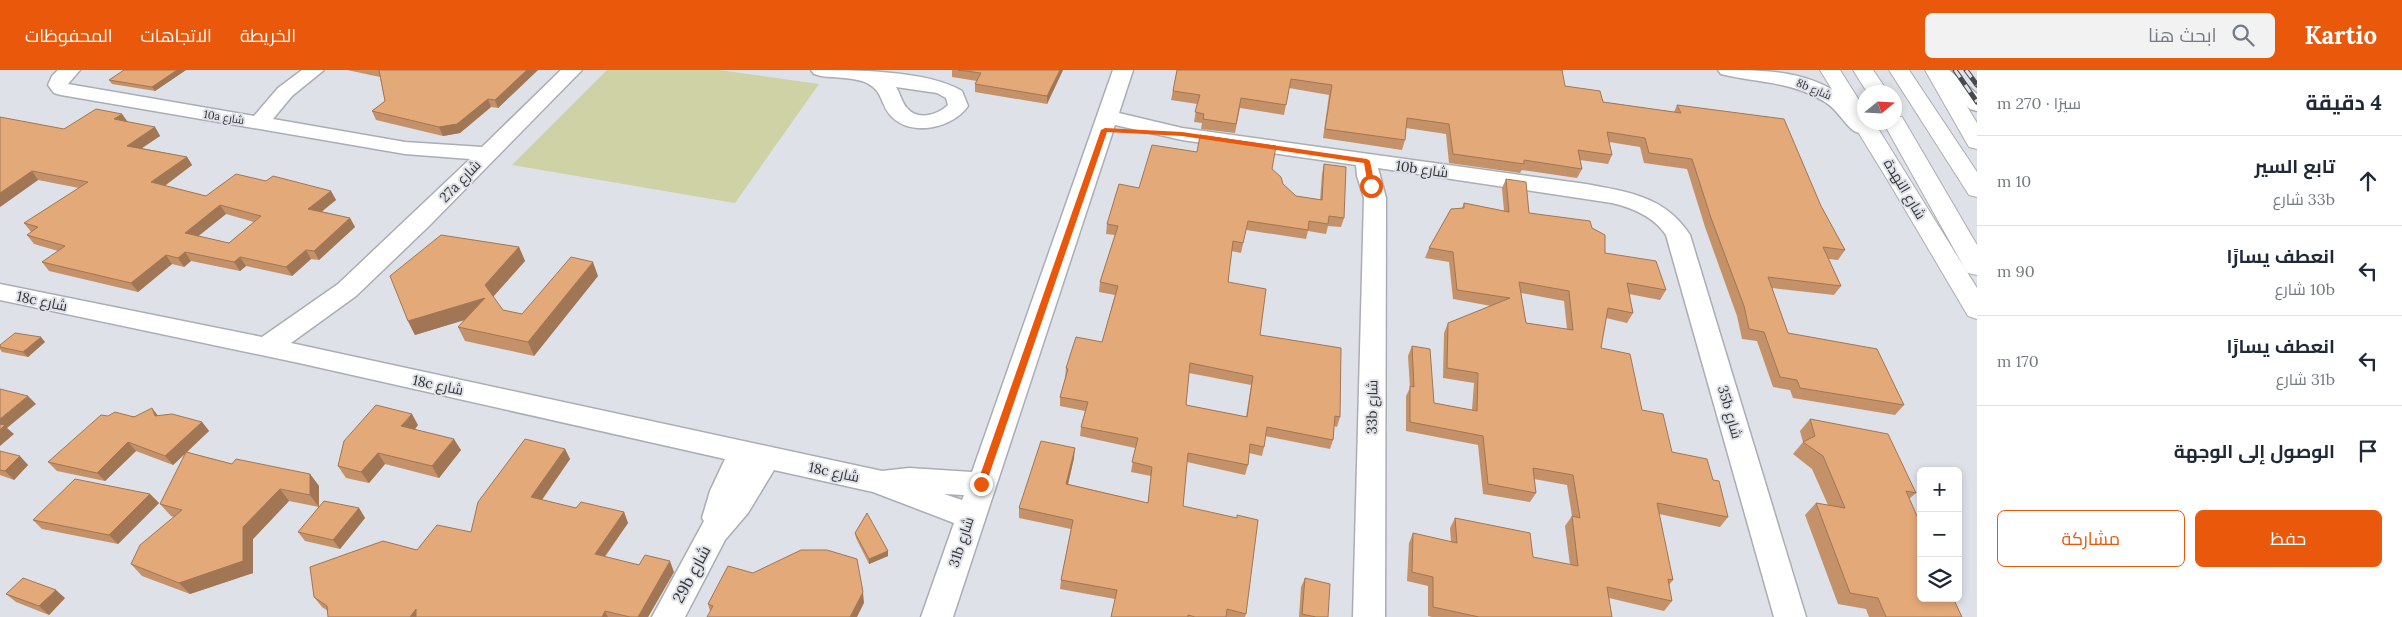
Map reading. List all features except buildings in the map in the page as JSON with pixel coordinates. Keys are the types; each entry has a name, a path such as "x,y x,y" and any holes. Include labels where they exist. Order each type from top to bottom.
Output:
{"main road":[{"name":"شارع النهدة","path":"1830,70 1902,184 1977,310"},
{"path":"1863,70 1873,85"},
{"path":"1899,70 1977,190"},
{"path":"1936,70 1977,142"},
{"name":"شارع النهدة","path":"1899,130 1977,267"}],"street":[{"path":"233,119 284,92 314,70"},
{"name":"27a شارع","path":"267,347 347,290 421,221 572,70"},
{"path":"821,70 872,78"},
{"name":"31b شارع","path":"937,617 981,484 1107,124 1123,70"},
{"name":"8b شارع","path":"1736,71 1789,70"},
{"path":"1936,70 1977,105"},
{"name":"8b شارع","path":"1736,71 1800,82 1824,92 1843,104 1851,112 1902,184"},
{"name":"10a شارع","path":"67,72 59,80 58,86 68,91 405,148 486,154"},
{"path":"259,123 284,92"},
{"name":"10b شارع","path":"1107,124 1606,195 1641,204 1660,214"},
{"name":"10a شارع","path":"405,148 470,170"},
{"name":"33b شارع","path":"1367,161 1368,176 1375,198 1368,617"},
{"path":"1375,198 1386,185 1396,165"},
{"name":"35b شارع","path":"1660,214 1678,235 1790,617"},
{"name":"27a شارع","path":"299,354 347,290"},
{"name":"18c شارع","path":"0,292 267,347 876,481 970,516"},
{"name":"29b شارع","path":"668,617 714,531 740,499 755,455"},
{"name":"18c شارع","path":"876,481 910,480 981,484"}],"green space":[{"path":"607,70 719,70 819,84 735,203 512,165"}],"railway":[{"path":"1955,70 1977,102"},
{"path":"1966,70 1977,85"}],"route":[{"path":"981,484 1105,130 1182,134 1367,161 1371,186"}]}
